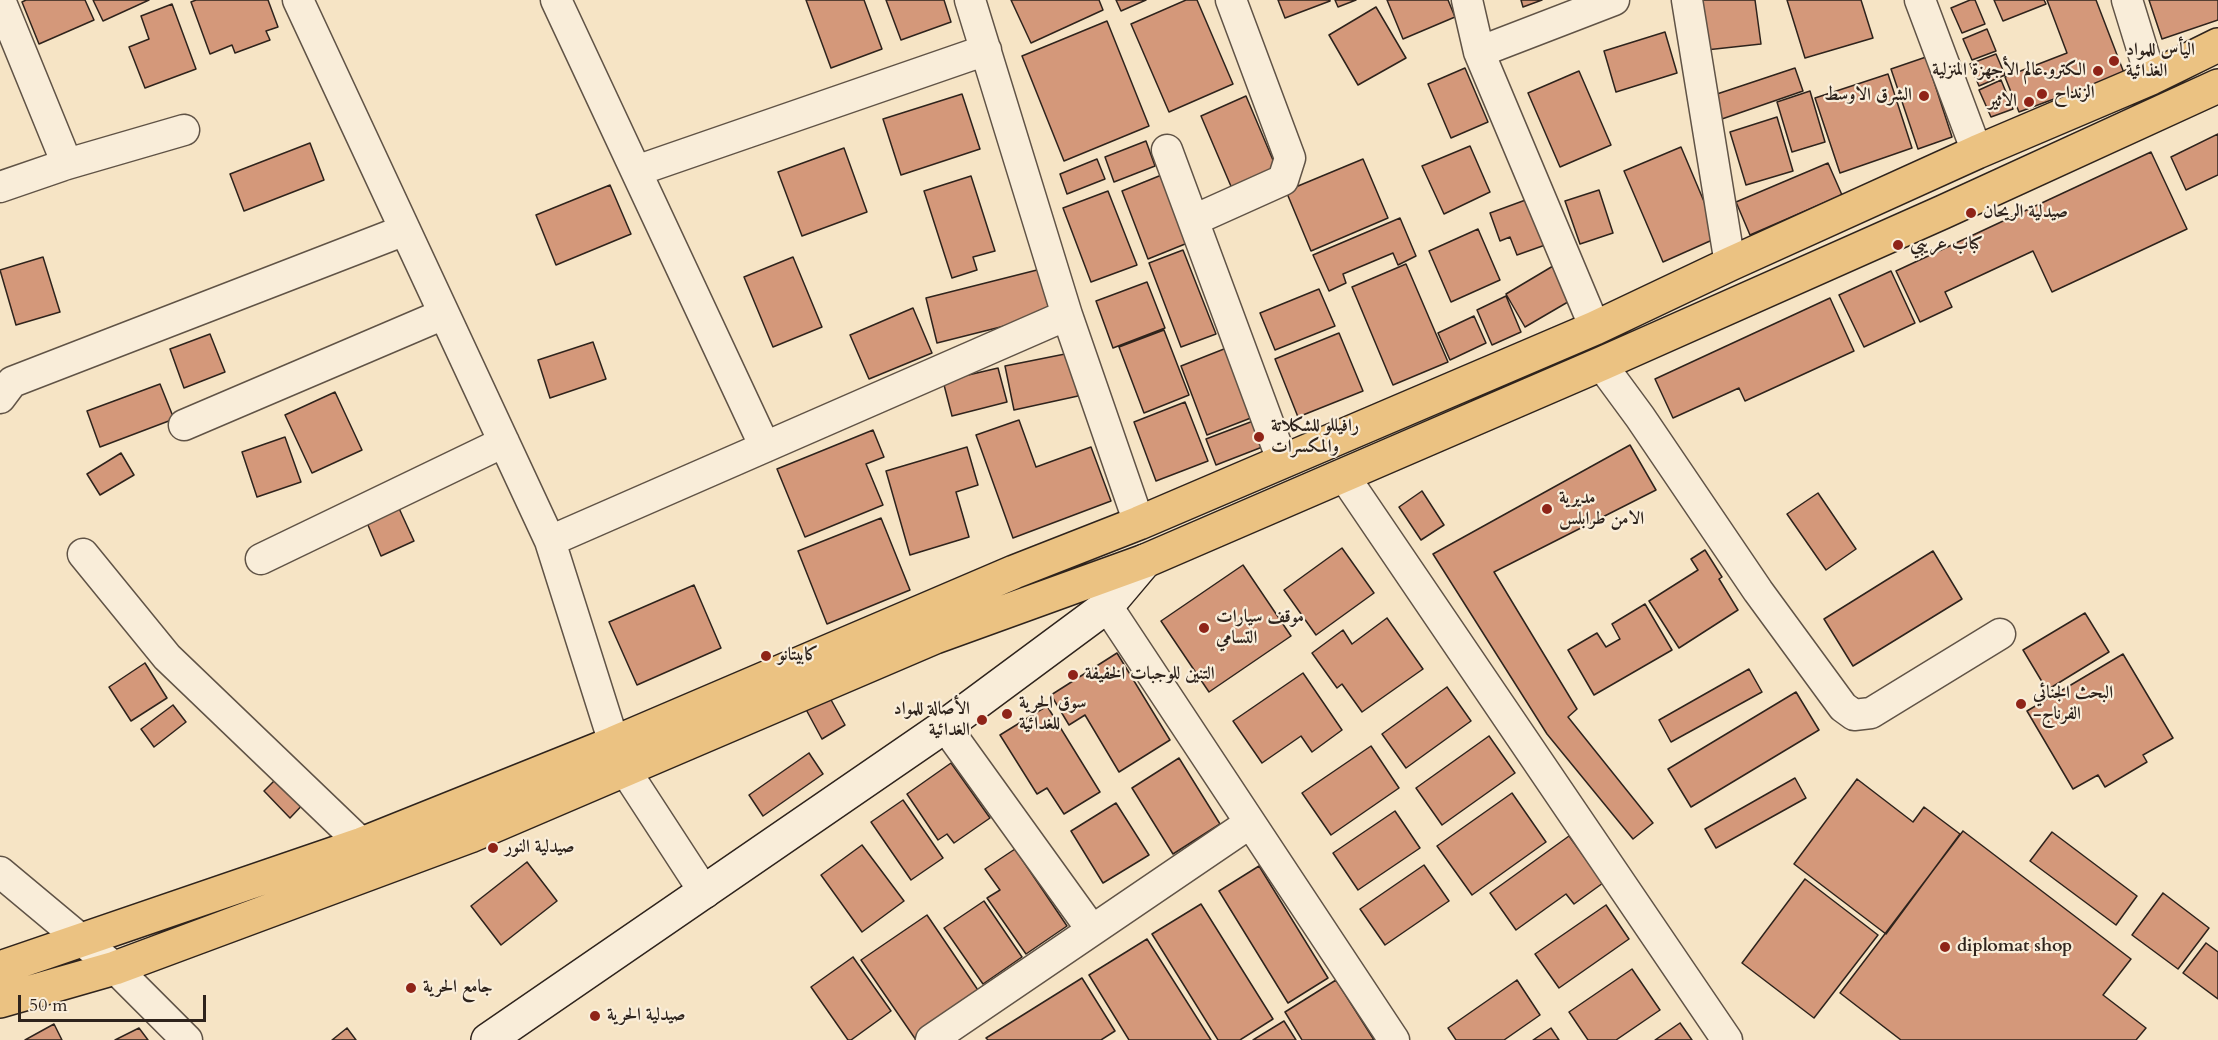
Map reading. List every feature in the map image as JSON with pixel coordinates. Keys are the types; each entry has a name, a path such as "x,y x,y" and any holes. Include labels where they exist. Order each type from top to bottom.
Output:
{"main road":[{"path":"620,756 1014,572 1139,523 1595,328 1730,264 1977,152 2151,78 2218,45"},
{"path":"0,968 362,844 566,778 935,637 1145,561 1601,364 1943,212 2218,86"},
{"path":"0,1001 115,968 470,836 566,778"}],"street":[{"path":"0,0 68,164"},
{"path":"298,0 550,541 620,756 705,893"},
{"path":"556,0 765,447"},
{"path":"970,0 1067,315 1139,523"},
{"path":"1194,220 1283,180 1290,158 1231,0"},
{"path":"1467,0 1479,52 1595,328"},
{"path":"1479,52 1614,0"},
{"path":"1687,0 1730,264"},
{"path":"1920,0 1977,152"},
{"path":"2127,0 2151,78"},
{"path":"636,171 986,50"},
{"path":"0,187 68,164 184,130"},
{"path":"1167,150 1282,460"},
{"path":"0,398 12,382 405,230"},
{"path":"184,426 444,314"},
{"path":"550,541 1067,315"},
{"path":"1601,364 1647,427 1758,591 1843,707 1854,715 1871,713 2000,634"},
{"path":"261,559 504,442"},
{"path":"1344,476 1727,1040"},
{"path":"83,554 167,657 362,844"},
{"path":"488,1040 945,726 1107,606 1145,561"},
{"path":"1107,606 1394,1040"},
{"path":"945,726 1092,930"},
{"path":"945,1036 1092,930 1250,823"},
{"path":"0,872 115,968 188,1040"}],"building":[{"path":"26,0 85,0 94,20 39,44 22,2"},
{"path":"93,0 149,0 103,21"},
{"path":"196,0 268,0 278,27 266,31 270,40 235,53 232,45 210,54 191,2"},
{"path":"806,0 864,0 882,49 831,68"},
{"path":"886,0 944,0 951,22 901,40"},
{"path":"1011,0 1099,0 1103,10 1031,43"},
{"path":"1116,0 1146,0 1121,11"},
{"path":"1186,0 1197,0 1233,84 1169,112 1131,24"},
{"path":"1278,0 1330,0 1330,1 1285,18"},
{"path":"1335,0 1356,0 1338,7"},
{"path":"1387,0 1448,0 1455,17 1403,39"},
{"path":"1521,0 1542,0 1523,7"},
{"path":"1700,0 1755,0 1761,44 1706,50"},
{"path":"1787,0 1861,0 1873,38 1805,58"},
{"path":"1975,0 1985,24 1962,33 1951,8"},
{"path":"1994,0 2044,0 2046,4 2003,21"},
{"path":"2047,0 2096,0 2124,73 2019,112 2005,77 2067,53"},
{"path":"2149,0 2218,0 2218,20 2162,39"},
{"path":"172,4 196,69 145,88 129,47 149,39 141,16"},
{"path":"1376,7 1406,58 1358,85 1329,35"},
{"path":"1107,21 1149,126 1064,161 1022,56"},
{"path":"1987,29 1996,51 1972,60 1963,39"},
{"path":"1665,32 1677,73 1616,92 1604,51"},
{"path":"1996,54 2005,75 1979,86 1970,64"},
{"path":"1926,57 1952,137 1918,149 1891,69"},
{"path":"1465,68 1488,122 1451,138 1428,84"},
{"path":"1795,68 1803,91 1719,120 1711,96"},
{"path":"1579,71 1611,145 1560,167 1528,93"},
{"path":"1888,74 1912,148 1840,173 1815,98"},
{"path":"2001,80 2013,109 1991,117 1979,90"},
{"path":"1810,91 1825,142 1792,152 1777,102"},
{"path":"962,94 980,149 901,175 883,119"},
{"path":"1246,96 1278,172 1233,191 1201,116"},
{"path":"1777,117 1793,171 1746,185 1730,132"},
{"path":"2218,134 2218,175 2186,190 2171,157"},
{"path":"1146,141 1155,166 1114,182 1105,157"},
{"path":"310,143 324,180 244,211 230,174"},
{"path":"1470,146 1490,192 1444,214 1422,166"},
{"path":"1681,147 1719,237 1663,262 1624,171"},
{"path":"844,148 867,212 802,236 778,172"},
{"path":"2151,152 2187,229 2052,292 2033,251 1945,292 1952,307 1920,322 1896,271"},
{"path":"1097,159 1105,179 1067,194 1060,174"},
{"path":"1363,159 1388,218 1311,251 1286,191"},
{"path":"1828,163 1842,195 1750,235 1736,202"},
{"path":"1164,174 1190,242 1148,259 1122,191"},
{"path":"971,176 995,251 973,257 977,270 952,278 924,191"},
{"path":"610,185 631,234 556,265 536,215"},
{"path":"1599,190 1613,233 1580,244 1565,201"},
{"path":"1108,191 1137,265 1091,282 1063,208"},
{"path":"1531,198 1548,244 1517,255 1510,237 1500,241 1490,213"},
{"path":"1400,218 1416,256 1398,265 1393,253 1343,274 1346,283 1329,291 1313,255"},
{"path":"1478,229 1500,280 1451,302 1429,251"},
{"path":"1183,250 1216,334 1181,347 1149,263"},
{"path":"43,257 60,312 16,325 0,270"},
{"path":"793,257 822,327 773,347 744,277"},
{"path":"1406,264 1448,362 1393,385 1352,287"},
{"path":"1553,266 1573,299 1525,327 1506,294"},
{"path":"1041,269 1052,314 937,343 926,298"},
{"path":"1891,271 1915,323 1864,347 1839,295"},
{"path":"1147,282 1165,328 1113,348 1096,301"},
{"path":"1319,289 1335,326 1275,350 1260,313"},
{"path":"1506,296 1521,332 1492,345 1477,310"},
{"path":"1830,298 1854,351 1745,401 1739,388 1673,418 1655,379"},
{"path":"913,308 932,353 869,379 850,335"},
{"path":"1474,316 1486,343 1450,360 1438,333"},
{"path":"1164,330 1189,395 1144,413 1119,347"},
{"path":"1339,333 1363,391 1298,417 1275,359"},
{"path":"210,334 225,372 184,388 170,349"},
{"path":"593,342 606,379 550,398 538,360"},
{"path":"1229,347 1256,416 1207,435 1181,366"},
{"path":"1070,353 1078,396 1014,410 1005,366"},
{"path":"998,368 1007,402 952,416 943,381"},
{"path":"160,384 174,419 100,447 87,411"},
{"path":"335,392 362,450 312,473 285,415"},
{"path":"1185,402 1208,461 1156,481 1134,422"},
{"path":"1261,418 1270,444 1216,465 1206,439"},
{"path":"1019,420 1036,467 1091,447 1111,501 1013,538 976,435"},
{"path":"873,430 884,457 866,464 883,505 805,537 777,469"},
{"path":"285,437 301,482 257,497 242,452"},
{"path":"1630,445 1656,490 1494,572 1577,709 1568,717 1653,823 1633,839 1547,734 1433,554"},
{"path":"967,447 978,485 956,492 969,537 910,555 886,471"},
{"path":"121,453 134,475 100,495 87,474"},
{"path":"1422,491 1444,525 1421,540 1399,507"},
{"path":"1818,493 1856,549 1826,570 1787,514"},
{"path":"397,504 414,541 381,556 365,518"},
{"path":"881,518 910,590 827,624 798,551"},
{"path":"1342,548 1374,593 1316,635 1284,590"},
{"path":"1705,550 1722,577 1719,579 1738,610 1679,648 1649,601 1698,570 1691,559"},
{"path":"1933,551 1962,599 1853,666 1824,619"},
{"path":"1243,565 1291,636 1209,692 1161,621"},
{"path":"694,585 721,648 637,685 609,622"},
{"path":"1645,604 1672,650 1594,695 1568,650 1597,633 1606,647 1620,639 1612,624"},
{"path":"2085,613 2109,652 2047,690 2023,650"},
{"path":"1387,618 1423,669 1362,712 1342,684 1337,688 1312,653 1343,630 1352,644"},
{"path":"1117,653 1170,740 1119,772 1085,715 1069,725 1051,695"},
{"path":"2123,654 2173,738 2143,755 2147,762 2105,787 2098,775 2073,789 2027,711"},
{"path":"145,663 167,698 131,721 109,687"},
{"path":"1749,669 1762,692 1671,742 1659,720"},
{"path":"1303,673 1342,730 1312,752 1301,736 1262,763 1233,721"},
{"path":"1447,687 1471,721 1406,768 1382,734"},
{"path":"825,689 845,725 822,739 802,702"},
{"path":"1796,692 1819,730 1691,807 1668,769"},
{"path":"173,705 186,722 154,747 141,729"},
{"path":"1047,706 1100,792 1064,814 1047,788 1037,794 1000,735"},
{"path":"1489,736 1515,773 1442,825 1416,788"},
{"path":"1371,746 1399,788 1331,835 1302,793"},
{"path":"809,753 823,774 763,816 749,795"},
{"path":"1179,758 1220,824 1173,854 1132,788"},
{"path":"951,763 990,818 954,843 947,834 938,840 907,794"},
{"path":"282,773 308,799 290,818 264,791"},
{"path":"1795,778 1806,798 1716,848 1705,829"},
{"path":"1857,779 1913,822 1924,807 1960,834 1886,934 1794,864"},
{"path":"1512,793 1546,842 1472,895 1437,846"},
{"path":"903,800 943,858 911,880 871,822"},
{"path":"1116,803 1149,855 1103,883 1071,831"},
{"path":"1395,811 1420,848 1358,890 1333,853"},
{"path":"1963,831 2131,959 2103,995 2146,1028 2136,1040 1901,1040 1840,993"},
{"path":"2052,832 2137,896 2116,925 2030,861"},
{"path":"1569,836 1603,883 1574,904 1566,894 1516,930 1490,893"},
{"path":"862,845 904,901 862,932 821,875"},
{"path":"1015,849 1067,926 1026,954 987,898 1000,890 985,869"},
{"path":"527,862 557,901 501,945 471,906"},
{"path":"1424,865 1449,901 1385,945 1360,909"},
{"path":"1259,866 1328,978 1288,1003 1219,891"},
{"path":"1805,879 1878,935 1814,1018 1742,963"},
{"path":"2163,893 2209,928 2178,969 2132,935"},
{"path":"984,901 1022,957 983,984 944,928"},
{"path":"1201,904 1273,1019 1240,1040 1218,1040 1152,934"},
{"path":"1606,905 1629,939 1559,988 1535,954"},
{"path":"927,915 984,999 925,1040 916,1040 861,960"},
{"path":"1147,939 1211,1040 1129,1040 1089,975"},
{"path":"2206,943 2218,952 2218,999 2183,973"},
{"path":"853,957 891,1011 848,1040 811,987"},
{"path":"1632,969 1660,1010 1616,1040 1588,1040 1569,1012"},
{"path":"1082,978 1115,1031 1101,1040 988,1040 986,1038"},
{"path":"1336,980 1374,1040 1302,1040 1285,1012"},
{"path":"1517,980 1540,1015 1504,1040 1456,1040 1448,1028"},
{"path":"1284,1021 1296,1040 1253,1040"},
{"path":"1680,1023 1692,1040 1655,1040"},
{"path":"54,1024 62,1040 25,1040"},
{"path":"139,1028 148,1040 115,1040"},
{"path":"347,1028 356,1040 332,1040"},
{"path":"1551,1028 1559,1040 1533,1040"}],"place":[{"name":"اليأس للمواد الغذائية","path":"2114,61"},
{"name":"الكترو.عالم الأجهزة المنزلية","path":"2098,71"},
{"name":"الزنداح","path":"2042,94"},
{"name":"الشرق الاوسط","path":"1924,96"},
{"name":"الاثير","path":"2029,102"},
{"name":"صيدلية الريحان","path":"1971,213"},
{"name":"كباب عريبي","path":"1898,245"},
{"name":"رافيللو للشكلاتة والمكسرات","path":"1259,437"},
{"name":"مديرية الامن طرابلس","path":"1547,509"},
{"name":"موقف سيارات التسامي","path":"1204,628"},
{"name":"كابيتانو","path":"766,656"},
{"name":"التنين للوجبات الخفيفة","path":"1073,675"},
{"name":"البحث الجنائي -الفرناج","path":"2021,704"},
{"name":"سوق الحرية للغدائية","path":"1007,714"},
{"name":"الأصالة للمواد الغدائية","path":"982,720"},
{"name":"صيدلية النور","path":"493,848"},
{"name":"diplomat shop","path":"1945,947"},
{"name":"جامع الحرية","path":"411,988"},
{"name":"صيدلية الحرية","path":"595,1016"}]}
